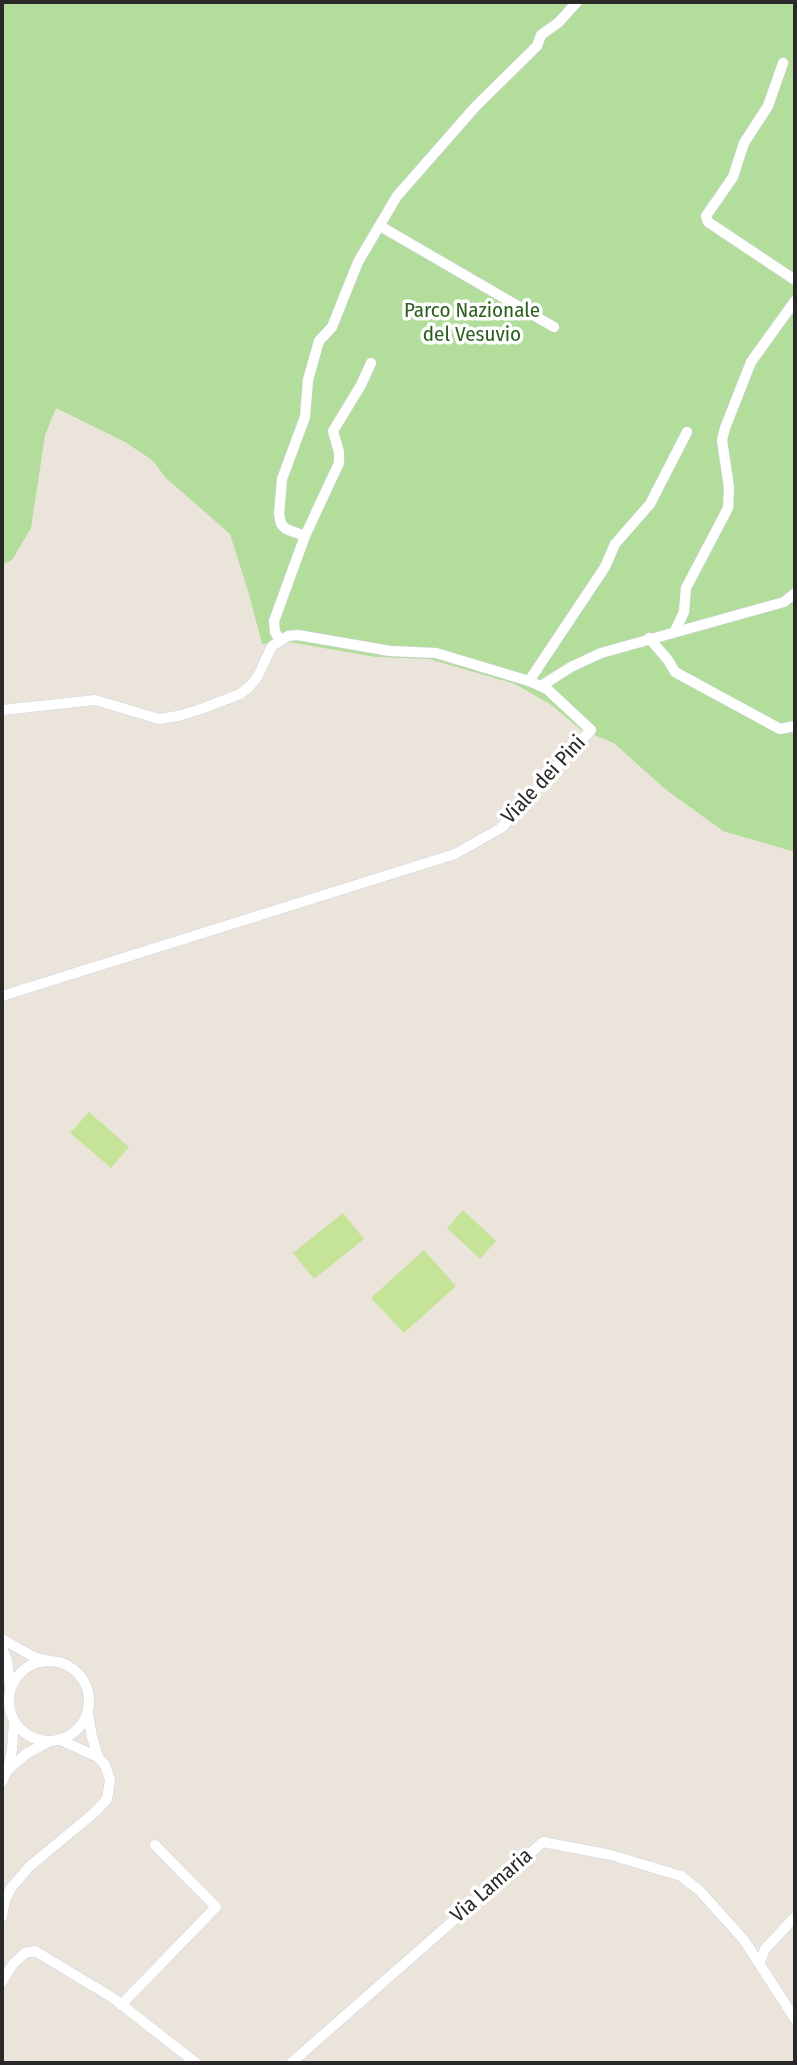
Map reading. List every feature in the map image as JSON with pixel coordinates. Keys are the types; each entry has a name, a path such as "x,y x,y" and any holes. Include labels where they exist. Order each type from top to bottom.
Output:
{"street":[{"path":"305,536 281,524 279,514 282,479 304,417 308,380 319,341 332,327 358,262 397,196 429,158 476,106 537,46 541,36 559,22 577,2"},
{"path":"783,63 768,106 744,143 733,177 706,216 708,222 795,280"},
{"path":"380,226 554,327"},
{"path":"675,631 684,612 687,588 728,508 729,487 722,440 725,428 751,362 795,301"},
{"path":"2,710 95,700 159,719 226,701 249,687 264,665 272,646 280,640 275,632 274,621 305,536 339,463 339,447 333,437 333,430 361,385 371,363"},
{"path":"529,681 605,567 615,544 650,503 687,432"},
{"path":"541,686 571,667 601,653 785,602 794,595"},
{"name":"Viale dei Pini","path":"2,996 455,854 477,844 501,828 591,730 541,686 436,653 390,651 298,635 280,640"},
{"path":"649,638 675,672 780,729 795,726"},
{"path":"2,1639 34,1657 70,1667 84,1682 92,1737 98,1757 105,1765 110,1780 107,1798 94,1813 30,1866 11,1888 5,1900 2,1917"},
{"path":"2,1648 10,1675 9,1701 14,1721 12,1750 2,1782"},
{"path":"10,1691 14,1681 29,1666 50,1661"},
{"path":"8,1769 26,1754 77,1729 88,1712"},
{"path":"14,1721 29,1736 55,1740 98,1757"},
{"name":"Via Lamaria","path":"291,2063 543,1842 611,1856 681,1875 700,1891 744,1940 795,2019"},
{"path":"121,2005 216,1907 155,1845"},
{"path":"760,1962 765,1949 795,1917"},
{"path":"2,1980 24,1953 34,1951 121,2005 196,2063"}],"green space":[{"name":"Parco Nazionale del Vesuvio","path":"2,2 795,2 795,852 723,831 665,789 614,743 580,729 550,704 515,684 429,659 376,657 289,642 262,644 230,534 166,478 152,460 125,442 56,408 45,435 31,528 12,560 2,565"},
{"path":"89,1112 129,1147 111,1168 70,1133"},
{"path":"463,1210 496,1241 480,1259 447,1228"},
{"path":"343,1213 364,1239 314,1279 293,1253"},
{"path":"424,1250 456,1286 404,1333 371,1298"}]}
